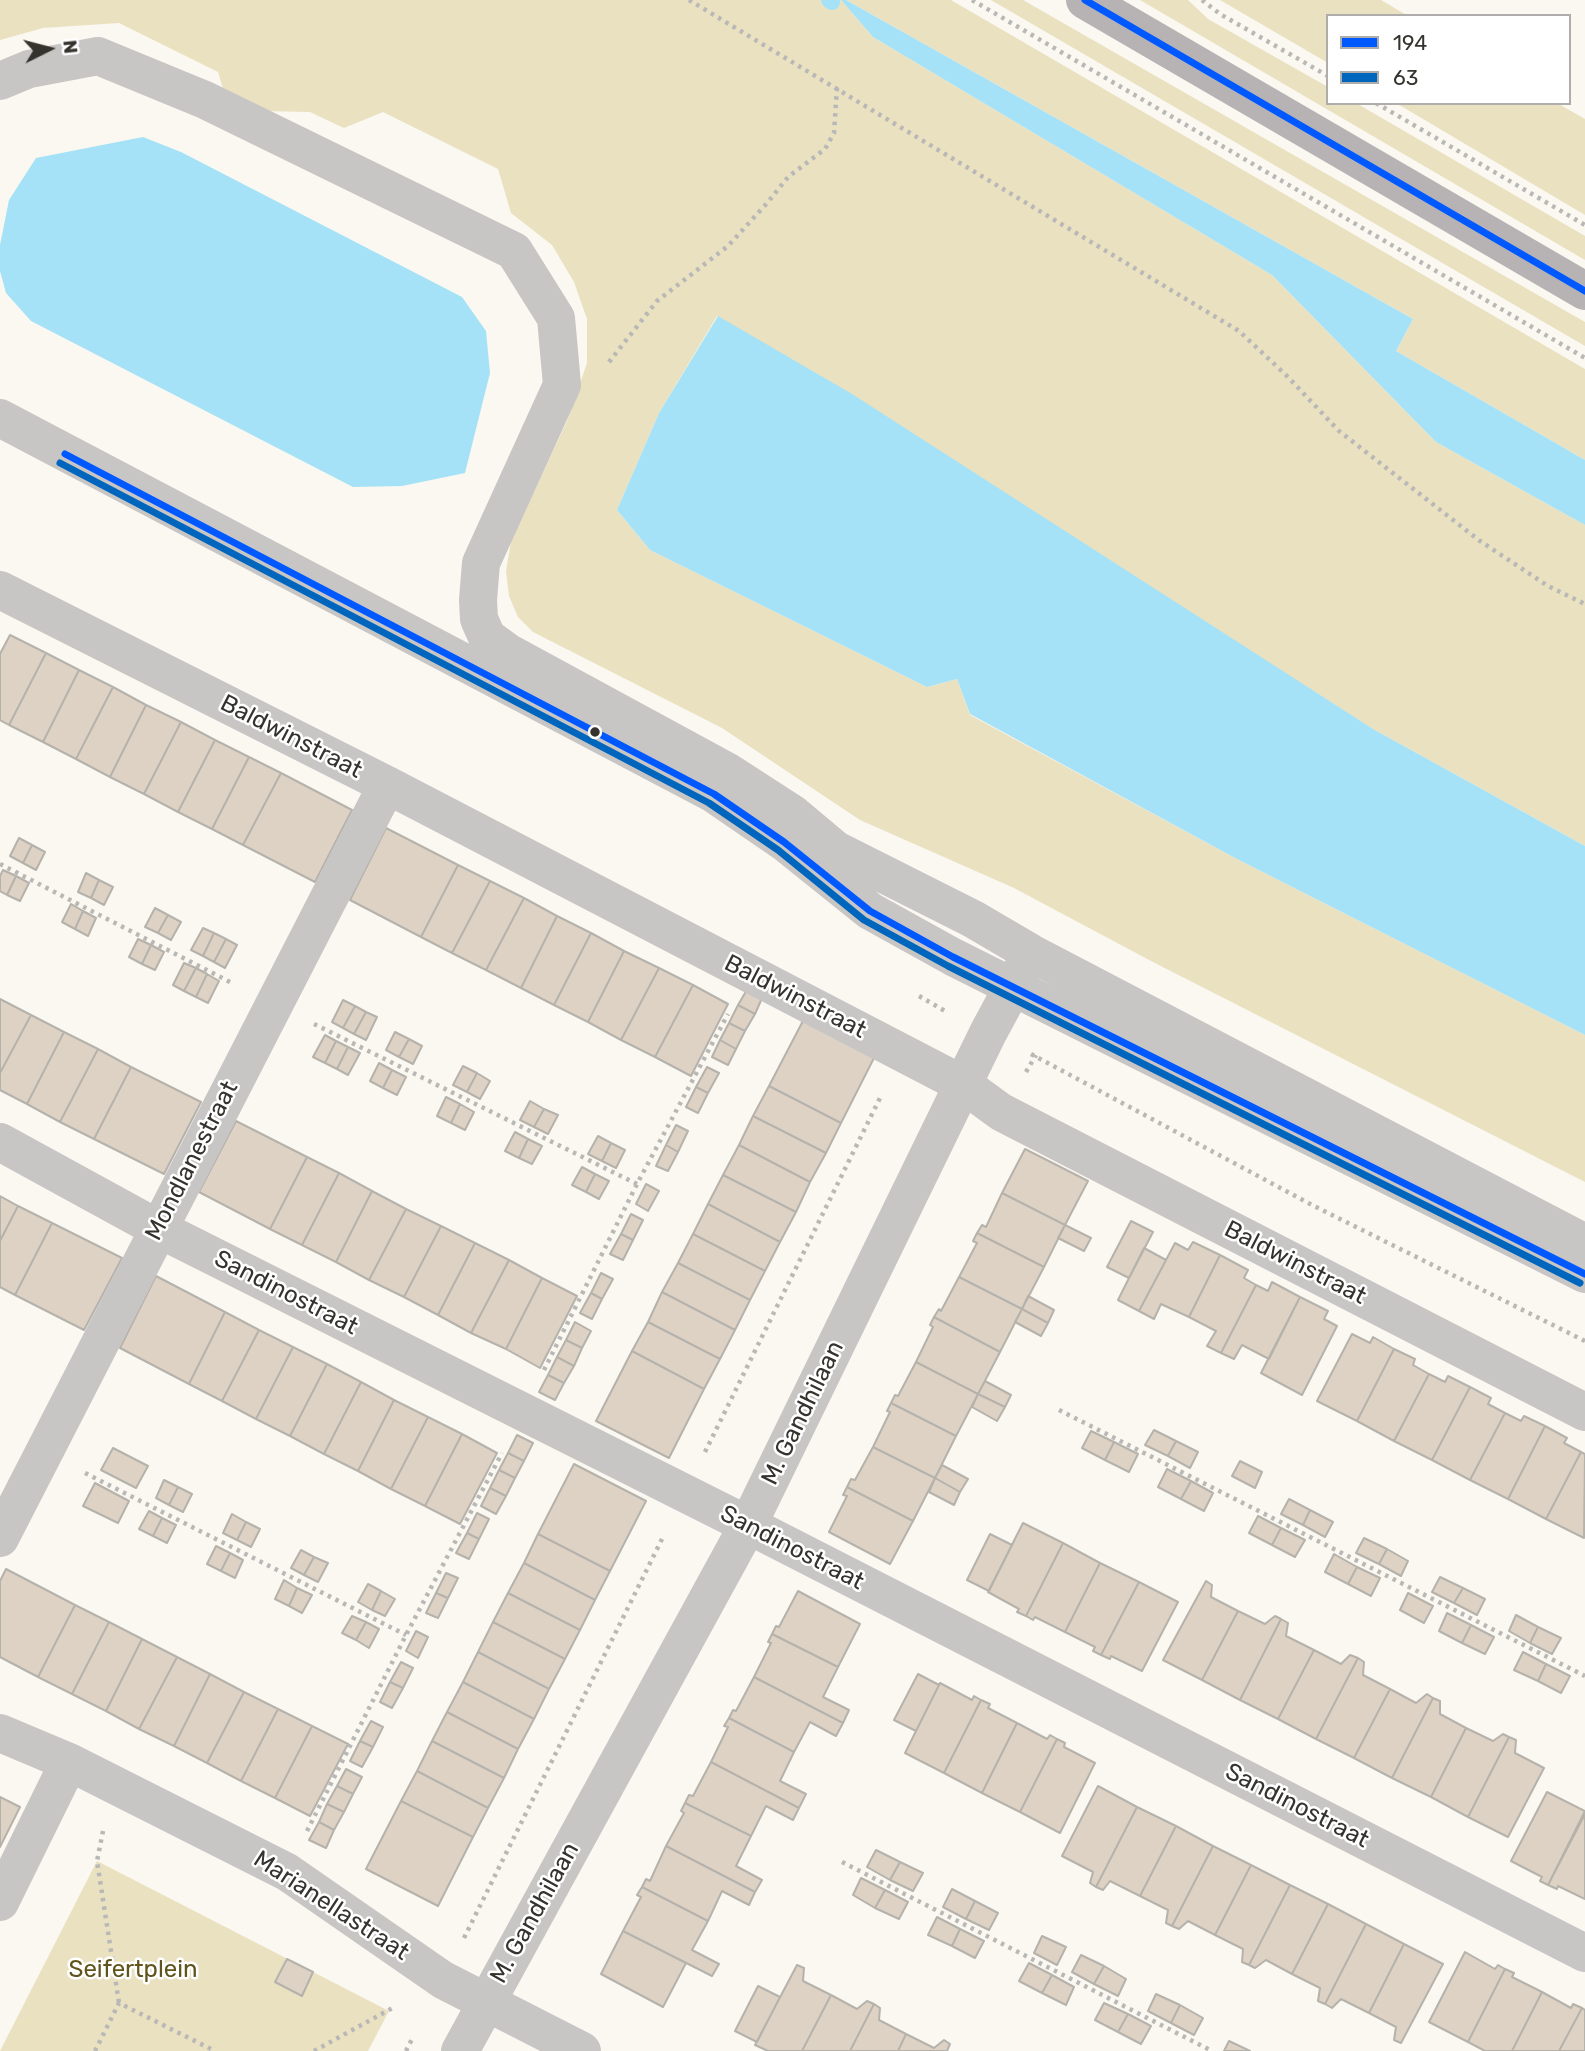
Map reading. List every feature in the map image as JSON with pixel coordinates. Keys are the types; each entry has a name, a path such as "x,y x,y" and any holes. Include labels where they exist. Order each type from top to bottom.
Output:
{"main road":[{"path":"1085,0 1585,291"}],"street":[{"path":"0,80 29,69 98,56 205,100 514,251 556,318 562,385 481,563 479,620 487,637 509,653 729,772 793,814 836,850 973,919 1031,953 1585,1243"},
{"path":"0,418 714,794 784,842 870,911 1012,988 1585,1274"},
{"name":"Baldwinstraat","path":"0,590 387,785 750,973 964,1085 1001,1112 1585,1412"},
{"name":"Mondlanestraat","path":"0,1538 387,785"},
{"name":"M. Gandhilaan","path":"460,2051 748,1525 988,1033 1031,953"},
{"name":"Sandinostraat","path":"0,1142 157,1228 748,1525 1585,1953"},
{"name":"Marianellastraat","path":"0,1733 69,1762 287,1872 443,1980 582,2051"},
{"path":"0,1902 69,1762"}],"path":[{"path":"689,0 1240,331 1339,431 1480,541 1548,586 1585,604"},
{"path":"972,0 1585,358"},
{"path":"1202,0 1220,14 1326,75"},
{"path":"608,362 657,301 728,246 788,177 825,149 834,133 837,88"},
{"path":"1379,105 1585,225"},
{"path":"287,1872 406,1635 523,1413 637,1184 750,973"},
{"path":"938,1008 1312,1205 1585,1341"},
{"path":"1059,1410 1585,1676"},
{"path":"44,1452 406,1635"},
{"path":"95,2051 120,2003 97,1861 112,1785"},
{"path":"842,1862 1212,2051"},
{"path":"314,2051 443,1980"},
{"path":"120,2003 215,2051"}],"green space":[{"path":"0,0 841,0 873,37 1272,275 1436,442 1585,525 1585,846 1373,729 717,316 659,413 617,510 650,550 927,687 957,679 970,715 1235,858 1585,1035 1585,1182 1151,961 1014,888 860,820 722,728 533,632 518,617 509,596 506,571 511,541 568,419 587,363 587,319 574,282 552,245 511,213 498,169 383,112 344,128 310,112 264,111 224,92 218,72 119,23 43,28 0,40"},
{"path":"846,0 951,0 1585,369 1585,460 1396,351 1413,319"},
{"path":"991,0 1023,0 1585,322 1585,346"},
{"path":"1140,0 1188,0 1208,19 1326,86 1326,105 1359,105 1585,236 1585,260"},
{"path":"1220,0 1381,0 1405,14 1326,14 1326,62"},
{"path":"1399,105 1560,105 1585,119 1585,215"},
{"name":"Seifertplein","path":"97,1861 389,2011 368,2051 0,2051"}],"water":[{"path":"841,0 846,0 1413,319 1396,351 1585,460 1585,525 1436,442 1272,275 873,37"},
{"path":"143,137 181,152 462,297 486,331 490,373 465,473 402,486 353,487 31,321 6,293 0,271 0,245 9,200 36,158"},
{"path":"718,316 852,394 1373,729 1585,846 1585,1035 1235,858 970,714 957,679 927,687 650,550 617,510 659,413"}],"building":[{"path":"10,635 46,653 9,725 0,720 0,654"},
{"path":"46,653 79,670 43,742 9,725"},
{"path":"79,670 113,687 76,759 43,742"},
{"path":"113,687 146,705 110,777 76,759"},
{"path":"146,705 181,722 144,794 110,777"},
{"path":"181,722 215,740 178,812 144,794"},
{"path":"215,740 249,757 212,829 178,812"},
{"path":"249,757 281,773 243,845 212,829"},
{"path":"281,773 352,810 315,882 243,845"},
{"path":"386,828 458,865 421,937 350,900"},
{"path":"19,838 32,845 23,863 10,856"},
{"path":"32,845 45,852 36,870 23,863"},
{"path":"458,865 490,881 452,953 421,937"},
{"path":"3,870 16,876 7,895 0,891 0,876"},
{"path":"86,873 99,880 91,898 78,892"},
{"path":"16,876 29,883 20,901 7,895"},
{"path":"99,880 113,887 104,905 91,898"},
{"path":"490,881 524,898 486,970 452,953"},
{"path":"524,898 557,916 521,988 486,970"},
{"path":"71,904 83,911 75,929 62,922"},
{"path":"155,908 168,915 158,933 145,927"},
{"path":"83,911 96,918 88,936 75,929"},
{"path":"168,915 181,922 171,940 158,933"},
{"path":"557,916 591,933 554,1005 521,988"},
{"path":"203,928 214,933 203,956 191,950"},
{"path":"214,933 226,939 214,962 203,956"},
{"path":"591,933 624,951 588,1022 554,1005"},
{"path":"138,939 151,945 142,964 129,957"},
{"path":"226,939 237,945 225,968 214,962"},
{"path":"151,945 164,952 155,970 142,964"},
{"path":"624,951 659,968 621,1040 588,1022"},
{"path":"184,963 196,968 184,991 173,985"},
{"path":"196,968 207,974 196,997 184,991"},
{"path":"659,968 693,985 655,1057 621,1040"},
{"path":"207,974 219,981 208,1003 196,997"},
{"path":"693,985 728,1004 691,1076 655,1057"},
{"path":"748,988 763,996 755,1014 738,1005"},
{"path":"0,999 31,1015 0,1073"},
{"path":"343,1000 355,1006 343,1028 332,1022"},
{"path":"738,1005 755,1014 745,1031 729,1023"},
{"path":"355,1006 366,1012 354,1034 343,1028"},
{"path":"366,1012 377,1017 366,1040 354,1034"},
{"path":"31,1015 64,1032 27,1104 0,1090 0,1073"},
{"path":"805,1017 876,1054 841,1123 769,1086"},
{"path":"729,1023 745,1031 736,1049 720,1040"},
{"path":"64,1032 98,1049 60,1122 27,1104"},
{"path":"395,1032 409,1039 399,1057 386,1050"},
{"path":"325,1035 336,1041 325,1063 313,1057"},
{"path":"409,1039 422,1046 413,1064 399,1057"},
{"path":"720,1040 736,1049 728,1065 712,1057"},
{"path":"336,1041 348,1047 337,1069 325,1063"},
{"path":"348,1047 360,1053 348,1075 337,1069"},
{"path":"98,1049 131,1067 94,1139 60,1122"},
{"path":"379,1063 392,1070 383,1088 370,1081"},
{"path":"463,1066 477,1073 467,1092 453,1085"},
{"path":"131,1067 201,1102 164,1174 94,1139"},
{"path":"707,1067 719,1073 708,1093 696,1087"},
{"path":"392,1070 406,1077 397,1095 383,1088"},
{"path":"477,1073 490,1081 480,1099 467,1092"},
{"path":"769,1086 841,1123 826,1153 753,1116"},
{"path":"696,1087 708,1093 698,1113 686,1107"},
{"path":"446,1097 460,1104 451,1123 437,1116"},
{"path":"530,1101 544,1109 534,1127 520,1120"},
{"path":"460,1104 474,1112 465,1130 451,1123"},
{"path":"544,1109 558,1115 548,1134 534,1127"},
{"path":"753,1116 826,1153 810,1182 739,1145"},
{"path":"236,1121 307,1157 270,1229 199,1192"},
{"path":"676,1125 688,1131 678,1152 666,1145"},
{"path":"515,1132 528,1139 519,1158 505,1151"},
{"path":"598,1136 611,1143 602,1161 588,1154"},
{"path":"528,1139 542,1146 532,1164 519,1158"},
{"path":"611,1143 625,1150 616,1168 602,1161"},
{"path":"666,1145 678,1152 668,1171 656,1166"},
{"path":"739,1145 810,1182 796,1212 723,1175"},
{"path":"1025,1149 1088,1181 1065,1225 1002,1193"},
{"path":"307,1157 339,1173 302,1245 270,1229"},
{"path":"582,1167 595,1174 586,1192 572,1185"},
{"path":"339,1173 372,1191 336,1262 302,1245"},
{"path":"595,1174 609,1181 599,1199 586,1192"},
{"path":"723,1175 796,1212 780,1242 708,1204"},
{"path":"646,1184 659,1191 648,1211 636,1204"},
{"path":"372,1191 406,1209 369,1280 336,1262"},
{"path":"1002,1193 1065,1225 1044,1267 977,1233 982,1225 986,1227"},
{"path":"0,1196 18,1206 0,1241"},
{"path":"708,1204 780,1242 765,1271 693,1234"},
{"path":"18,1206 52,1223 15,1295 0,1287 0,1241"},
{"path":"406,1209 441,1226 404,1297 369,1280"},
{"path":"631,1214 643,1220 633,1240 621,1234"},
{"path":"1131,1221 1153,1232 1129,1278 1107,1267"},
{"path":"52,1223 122,1258 84,1330 15,1295"},
{"path":"1065,1225 1091,1238 1084,1251 1058,1238"},
{"path":"441,1226 475,1243 438,1315 404,1297"},
{"path":"977,1233 1044,1267 1022,1309 959,1277 977,1243 973,1241"},
{"path":"621,1234 633,1240 623,1260 610,1254"},
{"path":"693,1234 765,1271 750,1300 678,1263"},
{"path":"1193,1242 1220,1255 1189,1317 1161,1304 1154,1319 1139,1311 1175,1243 1188,1250"},
{"path":"475,1243 509,1260 471,1333 438,1315"},
{"path":"1144,1248 1166,1260 1139,1311 1118,1300"},
{"path":"1220,1255 1248,1270 1244,1278 1256,1285 1221,1353 1207,1346 1216,1331 1189,1317"},
{"path":"509,1260 542,1278 506,1349 471,1333"},
{"path":"678,1263 750,1300 735,1330 662,1292"},
{"path":"601,1273 613,1279 602,1299 591,1293"},
{"path":"156,1276 225,1312 189,1384 120,1348"},
{"path":"959,1277 1022,1309 1000,1352 934,1317 939,1309 941,1311"},
{"path":"542,1278 577,1296 540,1368 506,1349"},
{"path":"1272,1282 1300,1297 1269,1359 1242,1345 1234,1359 1221,1353 1256,1285 1268,1291"},
{"path":"662,1292 735,1330 720,1359 648,1322"},
{"path":"591,1293 602,1299 592,1319 580,1313"},
{"path":"1028,1296 1054,1310 1048,1323 1022,1309"},
{"path":"1300,1297 1328,1311 1324,1319 1337,1326 1302,1395 1261,1373"},
{"path":"1022,1309 1048,1323 1041,1336 1015,1322"},
{"path":"225,1312 259,1330 222,1401 189,1384"},
{"path":"934,1317 1000,1352 978,1394 916,1362 933,1327 930,1325"},
{"path":"575,1322 591,1331 582,1348 566,1340"},
{"path":"648,1322 720,1359 704,1389 632,1351"},
{"path":"259,1330 293,1347 256,1419 222,1401"},
{"path":"1352,1334 1370,1343 1373,1337 1394,1349 1357,1421 1317,1401"},
{"path":"566,1340 582,1348 574,1366 557,1357"},
{"path":"293,1347 327,1364 290,1436 256,1419"},
{"path":"1394,1349 1415,1359 1413,1365 1429,1374 1394,1441 1357,1421"},
{"path":"632,1351 704,1389 669,1458 596,1421"},
{"path":"557,1357 574,1366 564,1383 548,1375"},
{"path":"916,1362 978,1394 956,1436 891,1403 895,1395 898,1396"},
{"path":"327,1364 361,1382 324,1454 290,1436"},
{"path":"1429,1374 1445,1382 1448,1376 1470,1387 1432,1460 1394,1441"},
{"path":"548,1375 564,1383 555,1400 539,1392"},
{"path":"985,1381 1011,1395 1005,1407 978,1394"},
{"path":"361,1382 394,1400 358,1471 324,1454"},
{"path":"1470,1387 1491,1398 1488,1404 1505,1413 1470,1480 1432,1460"},
{"path":"978,1394 1005,1407 997,1421 972,1407"},
{"path":"394,1400 428,1417 391,1489 358,1471"},
{"path":"891,1403 956,1436 935,1478 873,1447 890,1412 887,1411"},
{"path":"1505,1413 1521,1421 1524,1416 1545,1426 1508,1499 1470,1480"},
{"path":"428,1417 462,1434 425,1506 391,1489"},
{"path":"1545,1426 1567,1438 1564,1443 1581,1452 1546,1519 1508,1499"},
{"path":"1154,1430 1176,1441 1168,1456 1145,1445"},
{"path":"1091,1431 1114,1442 1105,1460 1082,1448"},
{"path":"462,1434 497,1453 460,1524 425,1506"},
{"path":"517,1435 533,1443 524,1461 508,1453"},
{"path":"1176,1441 1198,1452 1190,1468 1168,1456"},
{"path":"1114,1442 1138,1454 1129,1472 1105,1460"},
{"path":"873,1447 935,1478 913,1521 847,1487 851,1479 855,1480"},
{"path":"113,1448 148,1466 136,1488 101,1470"},
{"path":"1581,1452 1585,1454 1584,1538 1546,1519"},
{"path":"508,1453 524,1461 515,1478 499,1470"},
{"path":"1240,1461 1262,1472 1255,1488 1232,1476"},
{"path":"574,1464 646,1501 610,1571 538,1534"},
{"path":"942,1465 968,1479 960,1492 935,1478"},
{"path":"1167,1469 1191,1481 1181,1499 1158,1487"},
{"path":"499,1470 515,1478 506,1496 490,1488"},
{"path":"935,1478 960,1492 954,1505 929,1492"},
{"path":"164,1480 178,1487 169,1505 156,1498"},
{"path":"1191,1481 1213,1493 1204,1511 1181,1499"},
{"path":"95,1483 129,1501 118,1523 83,1506"},
{"path":"178,1487 192,1494 183,1512 169,1505"},
{"path":"847,1487 913,1521 890,1564 829,1532 847,1496 843,1495"},
{"path":"490,1488 506,1496 496,1514 481,1506"},
{"path":"1289,1499 1310,1510 1303,1525 1281,1514"},
{"path":"1310,1510 1333,1522 1325,1537 1303,1525"},
{"path":"149,1511 162,1518 153,1536 139,1529"},
{"path":"477,1513 489,1519 479,1539 467,1533"},
{"path":"232,1514 246,1522 237,1540 223,1533"},
{"path":"1258,1516 1281,1528 1272,1545 1249,1533"},
{"path":"162,1518 176,1525 167,1543 153,1536"},
{"path":"246,1522 260,1529 251,1547 237,1540"},
{"path":"1023,1523 1063,1543 1026,1616 1017,1612 1019,1609 988,1592"},
{"path":"1281,1528 1305,1540 1295,1557 1272,1545"},
{"path":"467,1533 479,1539 469,1559 456,1553"},
{"path":"538,1534 610,1571 595,1600 524,1563"},
{"path":"990,1534 1012,1545 989,1591 967,1580"},
{"path":"1364,1538 1387,1549 1379,1564 1356,1553"},
{"path":"1063,1543 1100,1563 1065,1632 1035,1617 1033,1620 1026,1616"},
{"path":"216,1546 230,1553 221,1571 207,1564"},
{"path":"1387,1549 1408,1561 1401,1576 1379,1564"},
{"path":"301,1550 314,1557 304,1575 291,1568"},
{"path":"230,1553 243,1560 235,1578 221,1571"},
{"path":"1334,1554 1357,1567 1348,1584 1325,1572"},
{"path":"314,1557 328,1563 318,1582 304,1575"},
{"path":"524,1563 595,1600 580,1630 508,1593"},
{"path":"1100,1563 1139,1582 1101,1655 1093,1651 1095,1647 1065,1632"},
{"path":"1357,1567 1380,1578 1371,1596 1348,1584"},
{"path":"6,1569 75,1605 38,1677 0,1657 0,1581"},
{"path":"446,1573 458,1578 448,1598 436,1593"},
{"path":"1440,1577 1463,1588 1454,1603 1432,1592"},
{"path":"284,1580 297,1588 289,1606 275,1599"},
{"path":"1206,1581 1212,1585 1211,1597 1238,1611 1202,1680 1163,1660"},
{"path":"1139,1582 1178,1602 1142,1671 1111,1656 1110,1659 1101,1655"},
{"path":"368,1584 381,1591 372,1610 358,1602"},
{"path":"297,1588 312,1595 302,1613 289,1606"},
{"path":"1463,1588 1485,1599 1477,1615 1454,1603"},
{"path":"381,1591 395,1599 385,1616 372,1610"},
{"path":"798,1591 860,1624 838,1667 772,1634 776,1626 779,1627"},
{"path":"436,1593 448,1598 438,1618 426,1613"},
{"path":"508,1593 580,1630 565,1659 493,1622"},
{"path":"1408,1593 1433,1606 1424,1623 1400,1610"},
{"path":"75,1605 109,1622 72,1694 38,1677"},
{"path":"1238,1611 1265,1624 1275,1616 1281,1619 1240,1700 1202,1680"},
{"path":"1447,1613 1471,1625 1462,1643 1439,1631"},
{"path":"1516,1615 1538,1627 1530,1643 1509,1631"},
{"path":"352,1616 366,1622 356,1640 342,1633"},
{"path":"1281,1619 1288,1623 1286,1636 1314,1650 1278,1719 1240,1700"},
{"path":"109,1622 142,1639 106,1711 72,1694"},
{"path":"366,1622 379,1629 369,1648 356,1640"},
{"path":"493,1622 565,1659 549,1689 478,1652"},
{"path":"1471,1625 1494,1637 1485,1654 1462,1643"},
{"path":"1538,1627 1561,1638 1552,1654 1530,1643"},
{"path":"416,1631 428,1637 418,1658 406,1651"},
{"path":"772,1634 838,1667 823,1697 849,1710 843,1723 754,1677 771,1643 768,1642"},
{"path":"142,1639 177,1657 139,1729 106,1711"},
{"path":"1314,1650 1341,1664 1350,1655 1358,1658 1316,1739 1278,1719"},
{"path":"478,1652 549,1689 534,1719 463,1682"},
{"path":"1523,1652 1546,1664 1538,1681 1514,1670"},
{"path":"177,1657 210,1674 174,1746 139,1729"},
{"path":"1358,1658 1364,1662 1363,1675 1390,1689 1354,1758 1316,1739"},
{"path":"401,1662 413,1668 403,1688 390,1682"},
{"path":"1546,1664 1570,1676 1561,1693 1538,1681"},
{"path":"210,1674 244,1692 207,1763 174,1746"},
{"path":"918,1674 939,1685 916,1731 894,1720"},
{"path":"754,1677 843,1723 836,1736 810,1722 794,1752 729,1718 733,1710 736,1711"},
{"path":"390,1682 403,1688 392,1708 380,1702"},
{"path":"463,1682 534,1719 518,1749 447,1712"},
{"path":"940,1683 972,1700 974,1696 981,1700 944,1773 905,1753"},
{"path":"1390,1689 1416,1703 1427,1694 1433,1698 1392,1778 1354,1758"},
{"path":"244,1692 278,1709 241,1781 207,1763"},
{"path":"1433,1698 1440,1701 1440,1714 1466,1728 1431,1797 1392,1778"},
{"path":"981,1700 990,1704 988,1708 1017,1723 982,1793 944,1773"},
{"path":"278,1709 312,1726 275,1798 241,1781"},
{"path":"447,1712 518,1749 504,1778 432,1741"},
{"path":"729,1718 794,1752 780,1781 806,1794 799,1808 711,1762 728,1727 724,1726"},
{"path":"371,1721 383,1727 373,1747 360,1741"},
{"path":"1017,1723 1047,1739 1050,1735 1057,1739 1020,1812 982,1793"},
{"path":"312,1726 348,1744 310,1816 275,1798"},
{"path":"1466,1728 1493,1741 1503,1734 1509,1737 1468,1817 1431,1797"},
{"path":"1509,1737 1516,1740 1515,1753 1544,1768 1508,1837 1468,1817"},
{"path":"1057,1739 1065,1743 1064,1747 1095,1763 1060,1833 1020,1812"},
{"path":"360,1741 373,1747 362,1767 350,1761"},
{"path":"432,1741 504,1778 488,1808 417,1771"},
{"path":"711,1762 799,1808 793,1820 766,1806 751,1836 685,1803 689,1795 693,1796"},
{"path":"346,1769 362,1777 353,1794 337,1786"},
{"path":"417,1771 488,1808 473,1837 401,1801"},
{"path":"337,1786 353,1794 344,1812 327,1804"},
{"path":"1098,1786 1137,1807 1096,1887 1090,1883 1093,1872 1062,1856"},
{"path":"1547,1792 1585,1811 1548,1885 1540,1881 1542,1877 1511,1861"},
{"path":"0,1797 20,1807 0,1847"},
{"path":"401,1801 473,1837 438,1906 366,1869"},
{"path":"685,1803 751,1836 736,1866 762,1880 755,1892 666,1846 684,1813 681,1811"},
{"path":"327,1804 344,1812 334,1830 319,1822"},
{"path":"1137,1807 1176,1826 1140,1896 1110,1881 1103,1890 1096,1887"},
{"path":"1585,1814 1585,1899 1558,1886 1557,1889 1548,1885"},
{"path":"319,1822 334,1830 326,1848 309,1840"},
{"path":"1176,1826 1213,1846 1172,1926 1166,1923 1168,1910 1140,1896"},
{"path":"666,1846 755,1892 749,1905 722,1891 708,1921 642,1887 646,1879 650,1881"},
{"path":"1213,1846 1251,1865 1215,1935 1188,1921 1179,1929 1172,1926"},
{"path":"876,1850 900,1862 890,1880 867,1867"},
{"path":"900,1862 923,1873 913,1891 890,1880"},
{"path":"1251,1865 1290,1885 1249,1965 1242,1962 1243,1949 1215,1935"},
{"path":"861,1878 885,1890 875,1908 853,1895"},
{"path":"1290,1885 1328,1904 1292,1974 1266,1960 1255,1968 1249,1965"},
{"path":"642,1887 708,1921 692,1950 719,1964 712,1976 623,1931 641,1897 637,1895"},
{"path":"952,1889 975,1901 966,1919 943,1907"},
{"path":"885,1890 908,1902 899,1919 875,1908"},
{"path":"975,1901 998,1913 989,1930 966,1919"},
{"path":"1328,1904 1366,1924 1325,2004 1318,2001 1320,1988 1292,1974"},
{"path":"937,1917 960,1929 952,1946 928,1935"},
{"path":"1366,1924 1404,1944 1369,2013 1341,1999 1332,2008 1325,2004"},
{"path":"960,1929 984,1941 975,1958 952,1946"},
{"path":"623,1931 686,1963 663,2007 601,1974"},
{"path":"1042,1936 1066,1947 1057,1965 1034,1953"},
{"path":"1404,1944 1443,1964 1401,2043 1394,2040 1396,2027 1369,2013"},
{"path":"1465,1952 1495,1969 1498,1965 1505,1969 1468,2042 1429,2022"},
{"path":"1081,1955 1104,1966 1094,1984 1072,1972"},
{"path":"287,1959 313,1972 302,1996 275,1982"},
{"path":"1029,1963 1052,1975 1042,1993 1019,1981"},
{"path":"797,1965 804,1968 803,1981 831,1995 802,2051 768,2051 755,2045"},
{"path":"1104,1966 1126,1979 1118,1996 1094,1984"},
{"path":"1505,1969 1514,1973 1512,1977 1542,1992 1512,2051 1485,2051 1468,2042"},
{"path":"1052,1975 1074,1987 1066,2005 1042,1993"},
{"path":"758,1986 780,1997 757,2042 735,2031"},
{"path":"1542,1992 1571,2008 1573,2004 1582,2008 1559,2051 1512,2051"},
{"path":"1156,1994 1180,2005 1171,2023 1148,2011"},
{"path":"831,1995 857,2009 867,2001 874,2004 850,2051 802,2051"},
{"path":"1104,2003 1128,2014 1118,2032 1095,2020"},
{"path":"874,2004 880,2008 879,2020 906,2034 898,2051 850,2051"},
{"path":"1180,2005 1203,2018 1194,2035 1171,2023"},
{"path":"1582,2008 1585,2010 1585,2051 1559,2051"},
{"path":"1128,2014 1151,2026 1141,2044 1118,2032"},
{"path":"906,2034 934,2048 944,2040 950,2044 947,2051 898,2051"},
{"path":"1229,2041 1250,2051 1224,2051"}],"transit line":[{"name":"194","path":"1085,0 1585,291"},
{"name":"194","path":"65,454 714,794 784,842 870,911 953,957 1585,1274"},
{"name":"63","path":"60,463 709,803 778,850 864,920 948,966 1580,1283"}]}
